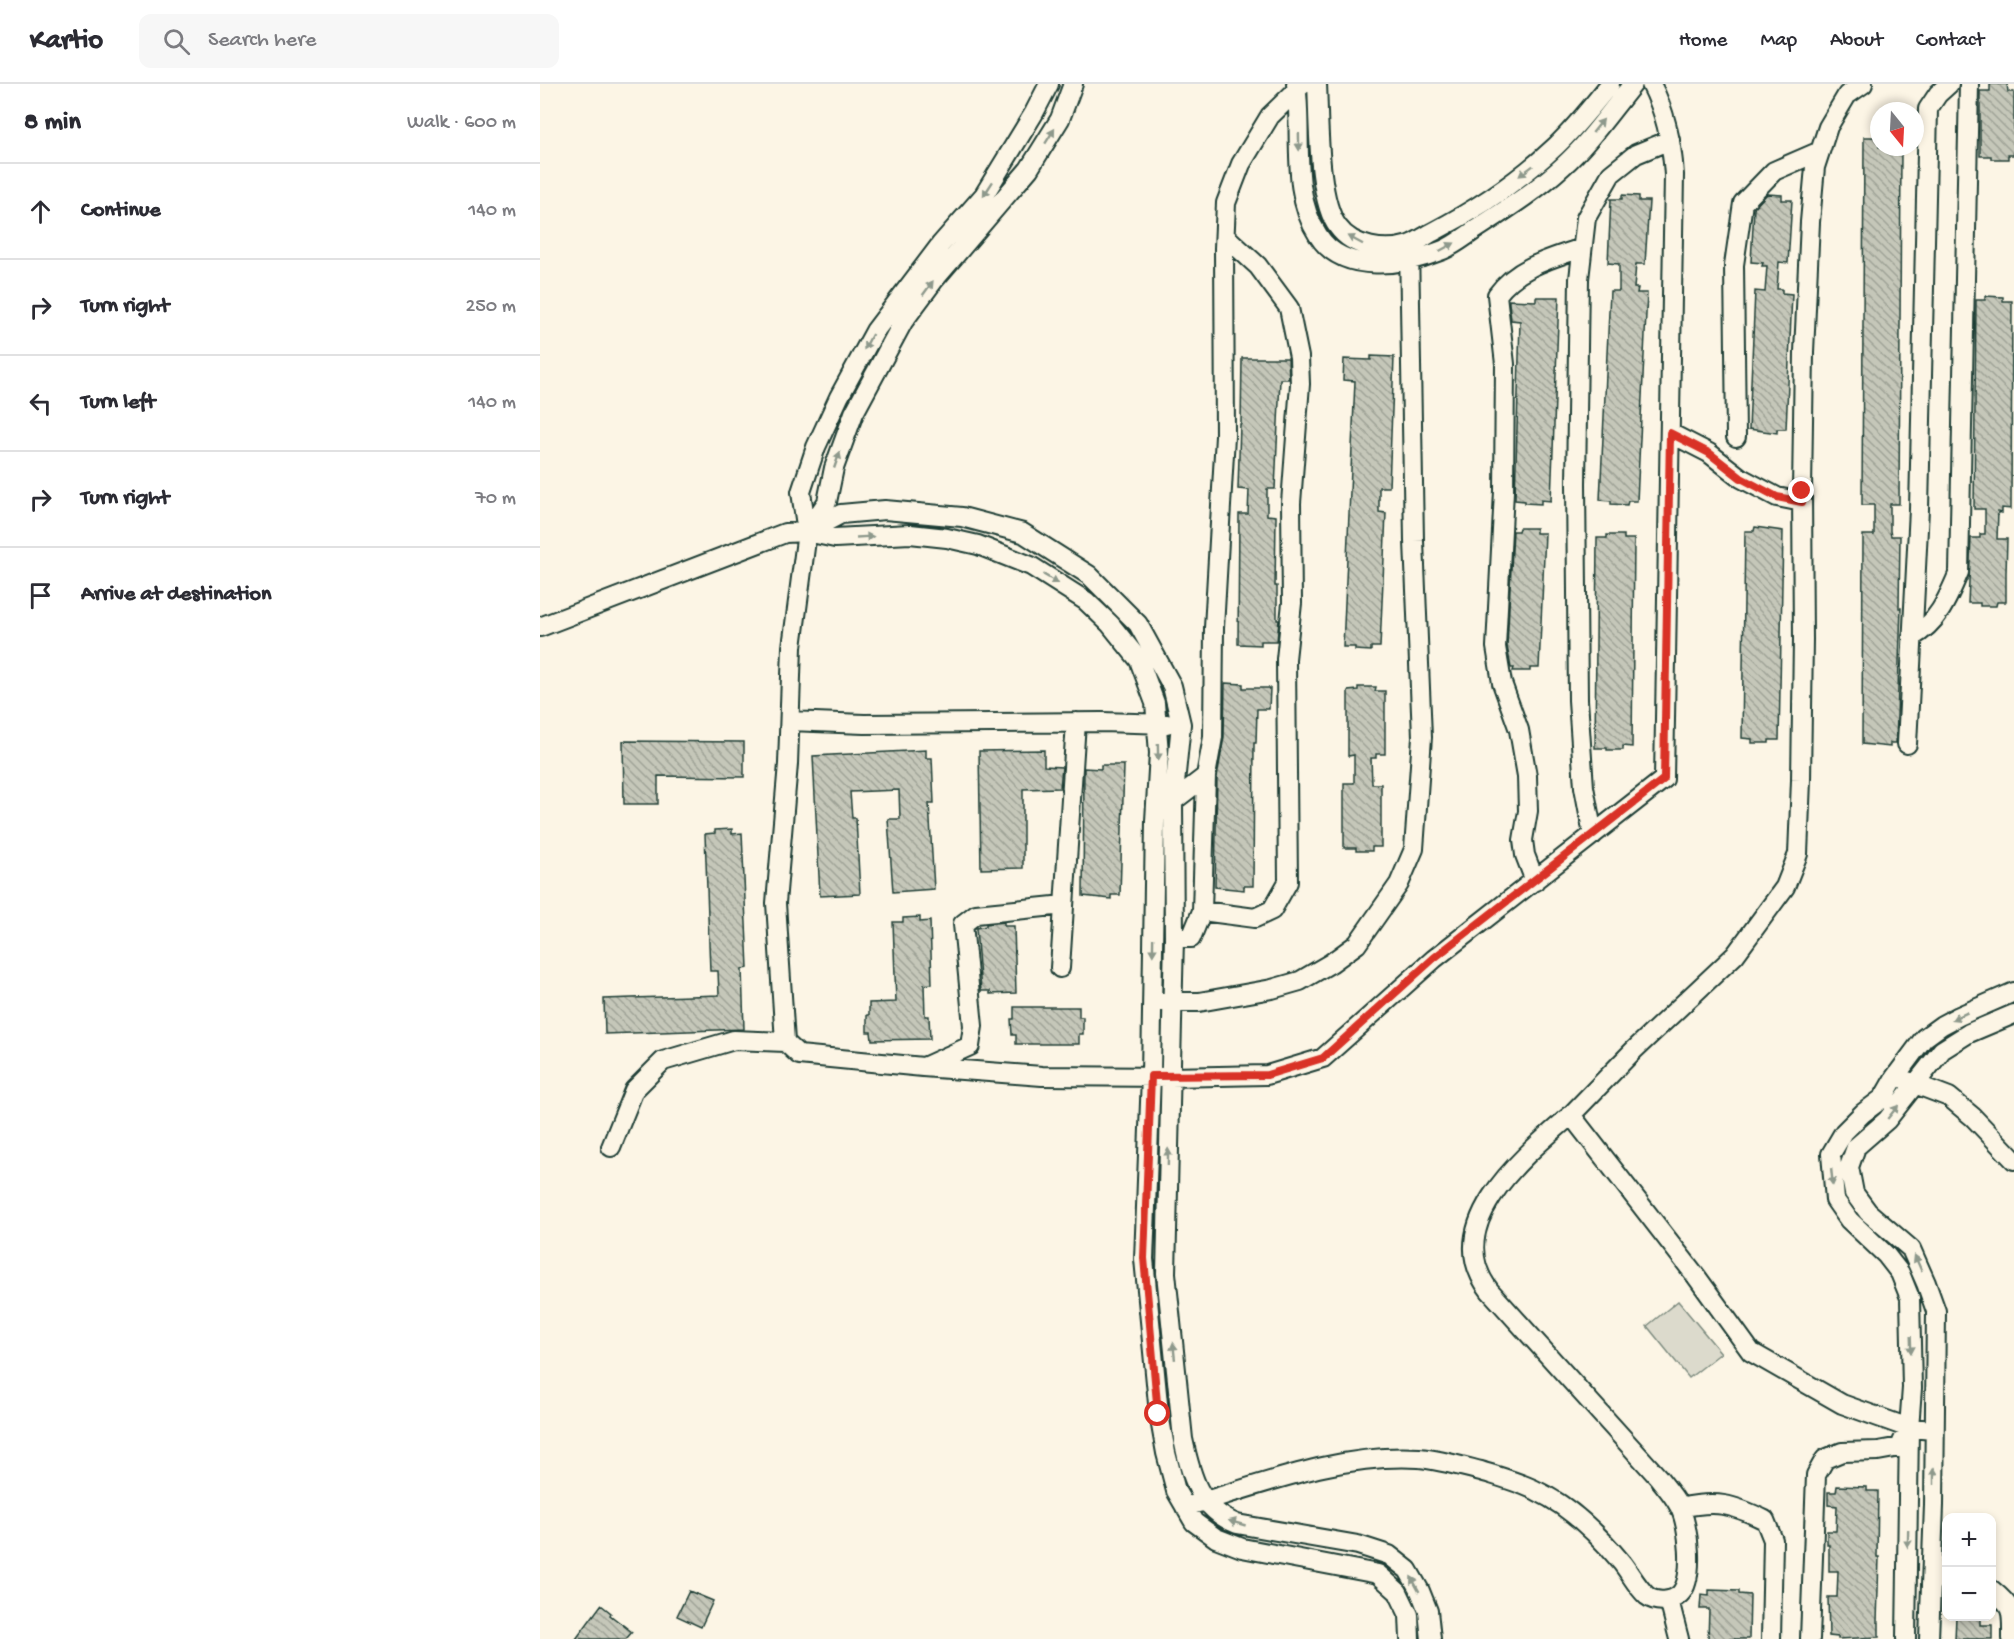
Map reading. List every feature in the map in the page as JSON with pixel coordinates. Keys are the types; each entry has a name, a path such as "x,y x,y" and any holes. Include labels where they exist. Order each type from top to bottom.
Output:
{"street":[{"path":"785,1042 776,903 788,764 792,647 807,532 801,492 816,447 839,397 875,331 941,244 984,195 1049,84"},
{"path":"807,532 827,502 834,468 854,413 903,321 934,279 1029,169 1060,119 1073,84"},
{"path":"1317,84 1321,159 1326,200 1338,227 1350,239 1371,247 1390,248 1410,253 1445,249 1540,186 1564,166 1633,84"},
{"path":"1299,86 1302,189 1308,215 1318,237 1332,250 1350,260 1383,264 1410,253 1531,168 1571,130 1610,84"},
{"path":"611,1147 634,1090 663,1061 734,1040 785,1042 800,1055 1042,1076 1267,1075 1323,1058 1434,958 1664,779 1674,175 1670,140 1662,105 1651,84"},
{"path":"1185,1507 1306,1471 1369,1459 1421,1458 1455,1464 1519,1482 1550,1497 1574,1514 1602,1540 1647,1596 1658,1601 1669,1600 1679,1595 1686,1586 1688,1536 1680,1508 1658,1477 1483,1282 1477,1266 1475,1234 1492,1195 1530,1150 1571,1115 1634,1050 1735,955 1785,887 1798,854 1802,780 1804,352 1810,222 1815,167 1828,127 1847,95 1863,84"},
{"path":"1907,744 1919,509 1928,109 1938,94 1949,84"},
{"path":"1912,637 1924,630 1946,605 1959,572 1969,84"},
{"path":"1174,938 1191,938 1202,911 1206,776 1213,737 1214,628 1225,436 1226,203 1241,164 1270,116 1299,86"},
{"path":"1593,835 1584,787 1577,665 1576,483 1579,279 1582,248 1586,218 1611,174 1636,154 1670,140"},
{"path":"1736,437 1734,265 1743,203 1774,171 1820,151"},
{"path":"1202,911 1255,918 1272,910 1288,882 1287,659 1292,603 1291,502 1300,384 1299,357 1289,308 1258,266 1225,236"},
{"path":"1534,881 1525,855 1523,840 1528,811 1527,776 1519,730 1502,683 1496,648 1504,491 1504,376 1497,295 1507,282 1539,262 1582,248"},
{"path":"1152,1003 1199,1002 1272,988 1300,981 1331,963 1357,944 1399,884 1414,849 1422,737 1414,530 1410,253"},
{"path":"1670,433 1709,453 1741,478 1768,493 1802,502"},
{"path":"807,532 841,514 885,510 962,517 1023,533 1089,575 1138,624 1172,686 1181,724 1173,803 1174,938 1166,1273 1183,1439 1189,1464 1205,1501 1223,1519 1237,1524 1358,1545 1389,1555 1408,1570 1420,1591 1428,1611 1431,1639"},
{"path":"540,627 785,533 807,532 835,538 910,534 947,538 978,545 1030,566 1086,601 1110,624 1139,660 1155,703 1157,724 1159,753 1155,811 1151,1076 1144,1258 1158,1414 1176,1491 1194,1522 1216,1538 1242,1548 1378,1574 1398,1592 1406,1607 1409,1615 1410,1639"},
{"path":"790,721 888,724 1076,722 1181,724"},
{"path":"1060,968 1076,722"},
{"path":"1155,811 1173,803 1206,776"},
{"path":"923,1067 970,1046 973,1026 963,924 976,914 1064,905"},
{"path":"1906,1639 1909,1428 1912,1388 1910,1298 1900,1273 1886,1255 1849,1220 1835,1200 1831,1154 1844,1132 1883,1098 1895,1077 1924,1038 1942,1025 2014,993"},
{"path":"1929,1639 1939,1574 1934,1430 1936,1311 1911,1249 1868,1212 1854,1193 1849,1167 1856,1147 1887,1120 1942,1050 1969,1033 2014,1014"},
{"path":"1895,1077 1949,1097 1973,1117 2014,1160"},
{"path":"1571,1115 1696,1276 1751,1352 1842,1404 1909,1428 1934,1430"},
{"path":"1810,1639 1816,1475 1825,1459 1842,1452 1878,1451 1900,1446 1909,1428"},
{"path":"1680,1508 1706,1502 1741,1508 1765,1520 1773,1540 1771,1639"},
{"path":"1996,1593 2006,1602 2012,1612 2012,1639"},
{"path":"1669,1600 1679,1639"}],"shaded area":[{"path":"1678,1301 1721,1353 1689,1378 1647,1326"}],"building":[{"path":"1990,84 2007,84 2008,92 2014,92 2014,155 2008,155 2008,159 1991,159 1991,156 1980,156 1980,91 1990,91"},
{"path":"1864,137 1870,137 1870,156 1901,156 1899,504 1890,504 1890,531 1891,536 1900,536 1899,608 1901,608 1896,743 1890,743 1890,747 1862,744 1863,535 1874,535 1874,505 1862,505"},
{"path":"1767,194 1782,195 1782,200 1792,200 1788,263 1779,262 1777,289 1782,289 1782,293 1792,294 1786,429 1777,429 1777,433 1749,429 1755,291 1765,292 1767,266 1762,266 1763,263 1751,262 1754,208"},
{"path":"1622,195 1639,196 1639,201 1649,201 1645,264 1636,264 1634,288 1638,288 1637,293 1647,293 1637,501 1628,501 1627,505 1611,504 1611,501 1600,500 1610,291 1619,291 1619,264 1608,263 1611,199 1622,199"},
{"path":"1985,296 2003,297 2003,301 2012,301 2011,509 2002,508 2002,513 1998,512 1997,539 2007,539 2006,602 1997,602 1996,606 1968,603 1971,538 1980,538 1980,534 1985,534 1985,509 1974,509 1976,300 1985,300"},
{"path":"1536,297 1559,297 1551,501 1541,500 1541,504 1515,500 1520,321 1511,320 1509,303 1509,300 1536,301"},
{"path":"1371,356 1394,357 1389,487 1379,487 1379,512 1386,513 1380,647 1371,647 1371,651 1343,647 1355,381 1343,380 1344,359 1371,360"},
{"path":"1242,358 1288,358 1289,379 1280,379 1275,489 1267,489 1267,515 1276,516 1275,586 1277,586 1277,620 1279,620 1277,641 1261,641 1261,645 1238,644 1239,514 1248,514 1249,490 1238,489"},
{"path":"1755,527 1783,531 1779,740 1769,740 1769,743 1752,743 1752,739 1742,738 1745,531 1754,531"},
{"path":"1519,528 1536,528 1536,533 1545,533 1539,668 1530,668 1530,671 1513,671 1507,646 1513,531 1518,531"},
{"path":"1607,535 1624,535 1624,539 1634,539 1632,747 1623,746 1623,750 1595,748 1597,538 1607,538"},
{"path":"1225,683 1243,684 1243,688 1270,688 1269,709 1257,709 1256,743 1254,743 1253,886 1244,886 1244,890 1215,887 1217,777 1224,737"},
{"path":"1358,687 1376,687 1375,691 1385,691 1385,754 1376,754 1376,758 1371,758 1372,784 1381,784 1381,847 1372,847 1372,851 1344,848 1344,783 1354,783 1354,755 1348,756 1348,691 1358,690"},
{"path":"623,741 744,742 744,777 658,776 658,804 624,804"},
{"path":"926,750 926,758 932,758 934,803 929,803 934,889 893,892 888,819 900,819 899,790 850,792 852,818 856,818 860,894 820,896 813,756"},
{"path":"1044,750 1044,766 1062,767 1060,788 1023,789 1023,868 981,869 979,751"},
{"path":"1101,765 1124,765 1120,895 1111,895 1111,899 1083,896 1084,768 1101,769"},
{"path":"732,829 732,834 742,833 748,968 742,969 744,1029 605,1034 604,999 719,995 718,971 710,971 705,834 715,833 715,830"},
{"path":"920,917 920,922 930,921 932,984 924,985 925,1016 929,1016 930,1039 872,1040 871,1032 867,1032 869,1003 896,1002 893,922 903,922 903,918"},
{"path":"1004,922 1004,926 1014,926 1016,993 990,994 990,991 981,991 976,928 986,926 986,924"},
{"path":"1014,1007 1079,1007 1079,1017 1083,1017 1083,1034 1079,1034 1079,1044 1016,1044 1016,1035 1012,1035 1011,1019 1014,1019"},
{"path":"1837,1486 1867,1487 1867,1491 1878,1491 1877,1622 1879,1622 1879,1637 1838,1639 1838,1637 1829,1636 1828,1597 1837,1597 1838,1571 1829,1571 1827,1531 1836,1531 1837,1506 1828,1505 1828,1492 1836,1492"},
{"path":"1709,1590 1739,1591 1739,1594 1750,1595 1749,1639 1708,1639 1709,1609 1700,1609 1701,1595 1709,1596"},
{"path":"689,1591 713,1601 701,1627 677,1616"},
{"path":"601,1605 632,1632 626,1639 576,1639"},
{"path":"1956,1621 1980,1621 1980,1625 1992,1625 1992,1639 1955,1639"}],"route":[{"path":"1158,1414 1144,1258 1151,1076 1267,1075 1323,1058 1434,958 1664,779 1670,433 1709,453 1741,478 1777,497 1802,502 1802,491"}]}
